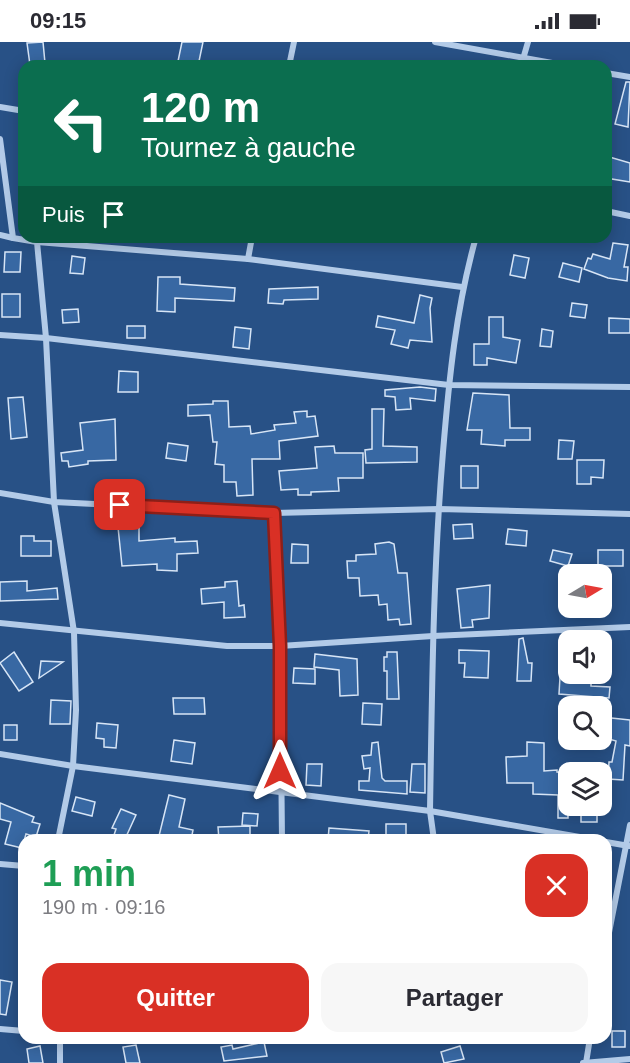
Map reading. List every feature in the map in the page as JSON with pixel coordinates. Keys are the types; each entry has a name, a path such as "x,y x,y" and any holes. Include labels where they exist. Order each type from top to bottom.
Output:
{"street":[{"path":"290,60 294,42"},
{"path":"435,42 534,60"},
{"path":"523,58 528,42"},
{"path":"612,74 630,77"},
{"path":"0,106 18,110"},
{"path":"0,139 13,238"},
{"path":"612,212 630,216"},
{"path":"0,236 18,239"},
{"path":"37,243 46,338 54,502 74,632 76,710 73,766 59,834"},
{"path":"49,243 248,259 462,287"},
{"path":"248,259 251,243"},
{"path":"433,834 430,811 439,509 449,385 462,287 474,243"},
{"path":"0,335 46,338 449,385 630,387"},
{"path":"0,494 54,502 274,513 439,509 630,514"},
{"path":"274,513 280,646 282,834"},
{"path":"0,623 227,646 280,646 630,627"},
{"path":"0,754 73,766 430,811 562,834"},
{"path":"612,914 628,845 630,825"},
{"path":"612,843 628,845"},
{"path":"0,864 18,866"},
{"path":"0,1029 18,1030"},
{"path":"60,1044 60,1063"},
{"path":"589,1044 585,1063 630,1059"}],"building":[{"path":"43,42 45,60 29,60 27,43"},
{"path":"182,42 203,42 199,60 178,60"},
{"path":"626,82 630,82 628,127 615,124"},
{"path":"612,158 630,163 630,182 612,179"},
{"path":"613,243 628,245 624,267 628,267 627,281 608,278 584,269 588,258 591,259 593,254 610,259"},
{"path":"5,252 21,252 20,272 4,272"},
{"path":"514,255 529,258 525,278 510,275"},
{"path":"72,256 85,258 83,274 70,273"},
{"path":"563,263 582,268 579,282 559,277"},
{"path":"158,277 180,277 180,284 235,288 234,301 175,298 175,312 157,311"},
{"path":"318,287 318,299 284,300 283,304 268,303 269,289"},
{"path":"2,294 20,294 20,317 2,317"},
{"path":"420,295 432,298 430,308 432,342 410,340 408,348 391,344 395,330 376,327 378,316 414,323"},
{"path":"572,303 587,305 585,318 570,316"},
{"path":"78,309 79,322 63,323 62,310"},
{"path":"489,317 503,317 503,337 520,340 516,363 487,358 487,365 474,365 474,344 489,344"},
{"path":"609,318 630,319 630,333 609,333"},
{"path":"127,326 145,326 145,338 127,338"},
{"path":"235,327 251,329 249,349 233,347"},
{"path":"542,329 553,331 551,347 540,346"},
{"path":"119,371 138,372 138,392 118,392"},
{"path":"420,387 436,389 435,401 410,398 411,409 396,410 395,397 385,396 385,390"},
{"path":"473,393 509,395 510,428 530,428 530,440 505,440 505,446 481,444 482,430 467,430"},
{"path":"23,397 27,437 11,439 8,398"},
{"path":"213,401 228,401 229,427 250,426 251,434 275,430 274,425 296,423 294,412 307,411 307,417 315,416 318,436 279,441 280,459 252,459 253,495 237,496 236,482 224,482 224,465 215,464 217,442 213,442 210,415 188,416 188,405 213,404"},
{"path":"372,409 384,409 383,446 417,447 417,462 366,463 365,450 372,449"},
{"path":"115,419 116,460 88,461 88,464 69,467 68,461 62,461 61,453 83,450 80,423"},
{"path":"559,440 574,441 572,459 558,459"},
{"path":"168,443 188,446 186,461 166,458"},
{"path":"334,446 335,453 363,453 363,478 338,478 339,491 298,495 298,489 281,490 279,471 317,468 315,447"},
{"path":"577,460 604,460 603,478 591,477 591,484 577,484"},
{"path":"461,466 478,466 478,488 461,488"},
{"path":"472,524 473,538 454,539 453,525"},
{"path":"118,527 139,527 139,541 175,538 175,542 197,541 198,553 177,554 177,571 157,570 157,564 122,566"},
{"path":"508,529 527,531 526,546 506,544"},
{"path":"21,536 34,536 34,541 51,541 51,556 21,556"},
{"path":"389,542 394,544 398,573 407,573 411,624 400,625 399,619 388,620 387,604 379,605 378,595 360,596 359,578 348,578 347,561 356,561 356,555 376,554 375,544"},
{"path":"292,544 308,545 308,563 291,563"},
{"path":"553,550 572,554 569,564 550,561"},
{"path":"598,550 623,550 623,566 598,564"},
{"path":"27,581 27,591 57,588 58,599 0,601 0,582"},
{"path":"237,581 239,606 244,605 245,617 224,618 224,602 202,604 201,589 225,587 225,582"},
{"path":"490,585 489,618 472,620 473,627 461,628 457,589"},
{"path":"523,638 528,663 532,663 531,681 517,681 519,639"},
{"path":"459,650 489,651 488,678 464,677 465,663 459,663"},
{"path":"14,652 33,682 19,691 0,663"},
{"path":"387,652 397,652 399,699 387,699 387,671 384,671 384,657 387,657"},
{"path":"315,654 357,659 358,695 340,696 339,670 314,667"},
{"path":"41,661 63,662 39,678"},
{"path":"294,668 315,669 315,684 293,683"},
{"path":"560,684 591,684 591,686 610,687 609,696 559,694"},
{"path":"173,698 204,698 205,714 174,714"},
{"path":"51,700 71,701 70,724 50,724"},
{"path":"363,703 382,704 381,725 362,724"},
{"path":"612,718 630,720 630,746 625,745 623,780 612,779 616,741 612,740"},
{"path":"97,723 118,725 116,748 104,747 104,739 96,738"},
{"path":"4,725 17,725 17,740 4,740"},
{"path":"174,740 195,743 192,764 171,761"},
{"path":"378,742 382,778 385,781 407,781 407,794 359,790 359,781 369,781 370,768 364,769 362,756 371,755 372,743"},
{"path":"527,742 544,743 544,771 557,770 558,795 533,794 533,783 507,783 506,757 527,756"},
{"path":"307,764 322,764 321,786 306,785"},
{"path":"412,764 425,764 425,793 410,792"},
{"path":"169,795 185,799 179,827 193,830 192,834 159,834"},
{"path":"76,797 95,802 92,816 72,811"},
{"path":"0,803 34,817 32,822 40,824 37,834 18,834 18,847 5,844 11,822 0,819"},
{"path":"121,809 136,815 127,834 114,834 116,829 112,828"},
{"path":"243,813 258,814 257,826 242,825"},
{"path":"581,816 597,816 597,822 581,822"},
{"path":"386,824 406,824 406,834 386,834"},
{"path":"250,826 250,834 219,834 218,827"},
{"path":"329,828 369,831 369,834 328,834"},
{"path":"0,980 12,982 6,1015 0,1014"},
{"path":"612,1031 625,1031 625,1047 612,1047"},
{"path":"264,1044 267,1056 224,1061 221,1047 232,1045 233,1049"},
{"path":"136,1045 140,1063 126,1063 123,1047"},
{"path":"40,1046 43,1063 29,1063 27,1049"},
{"path":"460,1046 464,1059 444,1063 441,1052"}],"route":[{"path":"120,505 274,513 280,646 280,771"}]}
